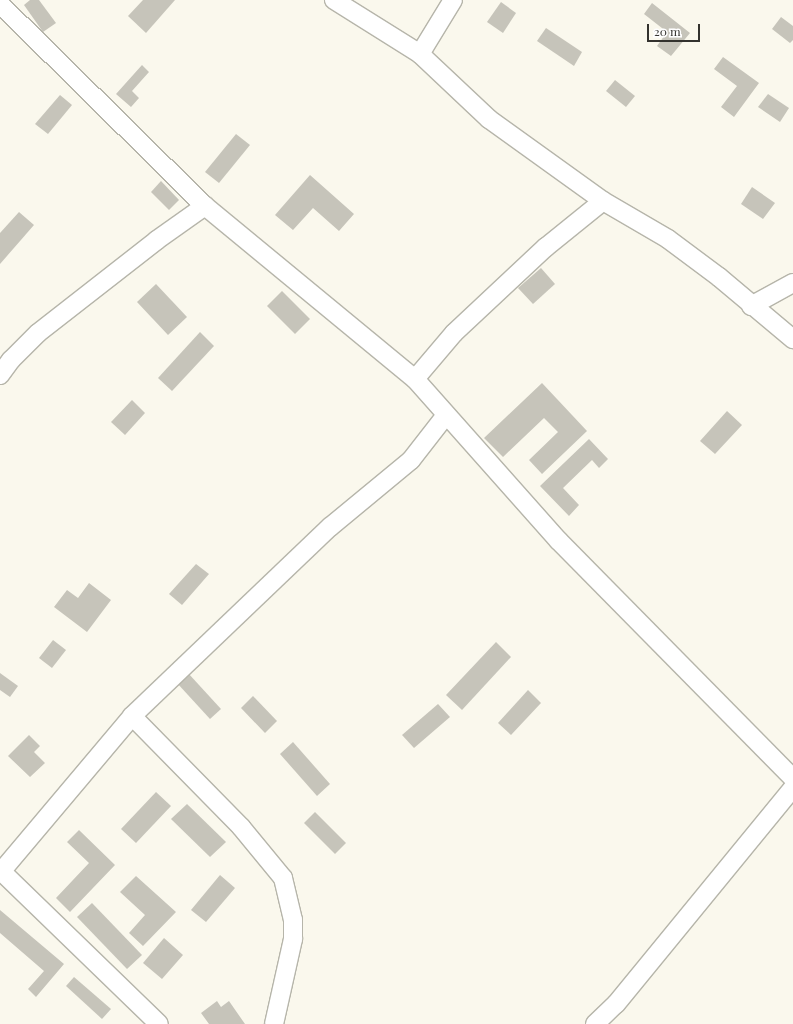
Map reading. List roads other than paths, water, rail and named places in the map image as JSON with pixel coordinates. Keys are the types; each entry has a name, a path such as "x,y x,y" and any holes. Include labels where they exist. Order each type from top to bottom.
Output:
{"street":[{"path":"334,0 420,54 489,120 603,201 668,239 719,277 751,306 793,339"},
{"path":"420,54 453,0"},
{"path":"0,4 205,206 415,379 559,541 793,778"},
{"path":"415,379 454,333 534,257 603,201"},
{"path":"0,375 11,360 38,333 157,240 205,206"},
{"path":"751,306 793,283"},
{"path":"159,1024 0,871 132,716 330,527 411,460 446,414"},
{"path":"132,716 240,827 283,878 293,920 293,939 274,1024"},
{"path":"596,1024 616,1004 793,788"}]}
